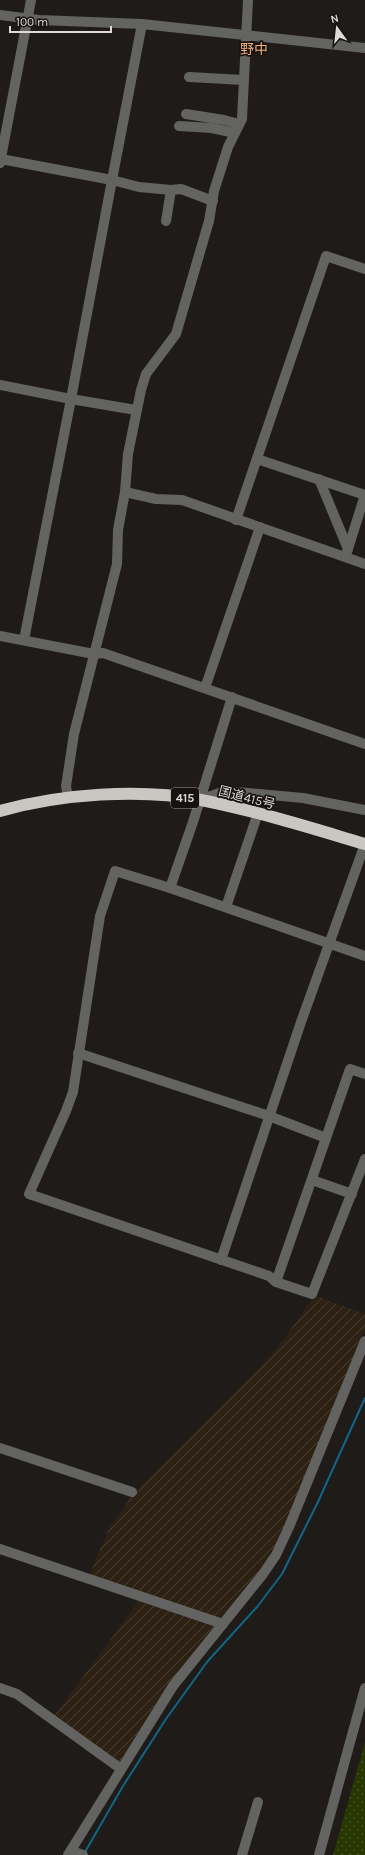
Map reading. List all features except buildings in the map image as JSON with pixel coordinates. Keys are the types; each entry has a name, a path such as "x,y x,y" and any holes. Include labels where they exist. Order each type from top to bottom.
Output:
{"highway":[{"name":"国道415号","path":"0,812 18,806 68,798 122,794 164,795 200,800 258,813 365,844"}],"street":[{"path":"31,0 0,161 112,180 140,187 171,190 181,189 213,200"},
{"path":"68,798 66,786 74,734 117,564 118,530 125,492 128,454 136,410 146,374 176,334 207,228 213,200 228,147 242,119 248,0"},
{"path":"0,15 27,19 142,24 365,48"},
{"path":"24,640 142,24"},
{"path":"189,77 243,80"},
{"path":"186,114 224,120 237,128"},
{"path":"179,126 237,128"},
{"path":"166,221 171,190"},
{"path":"236,520 326,256 365,270"},
{"path":"0,385 136,410"},
{"path":"257,458 365,495 346,553"},
{"path":"319,479 346,553"},
{"path":"125,492 156,499 182,500 260,528 346,553 365,564"},
{"path":"205,688 260,528"},
{"path":"0,636 94,654 103,653 365,744"},
{"path":"170,888 200,800 232,698"},
{"path":"200,800 225,791 302,798 365,810"},
{"path":"226,907 258,813"},
{"path":"221,1260 301,1022 330,945 365,844"},
{"path":"365,956 330,945 226,907 115,871 100,916 73,1092 29,1194 269,1276 276,1282 312,1294 365,1160"},
{"path":"78,1053 269,1116 326,1138"},
{"path":"276,1282 350,1069 365,1074"},
{"path":"312,1180 352,1194"},
{"path":"83,1855 70,1853 173,1686 263,1574 276,1555 289,1527 365,1341"},
{"path":"0,1448 132,1492"},
{"path":"0,1550 223,1624"},
{"path":"0,1688 17,1694 121,1769"},
{"path":"319,1855 365,1688"},
{"path":"242,1855 258,1802"}],"shaded area":[{"path":"316,1296 365,1314 365,1329 282,1534 266,1562 202,1641 157,1702 119,1763 54,1716 144,1594 89,1576 109,1528 134,1493 262,1365 287,1335 313,1297"}],"green space":[{"path":"365,1742 365,1855 333,1855"}],"waterway":[{"path":"85,1852 123,1786 166,1719 207,1662 257,1607 282,1574 317,1504 365,1398"}],"district":[{"name":"野中","path":"254,49"}]}
